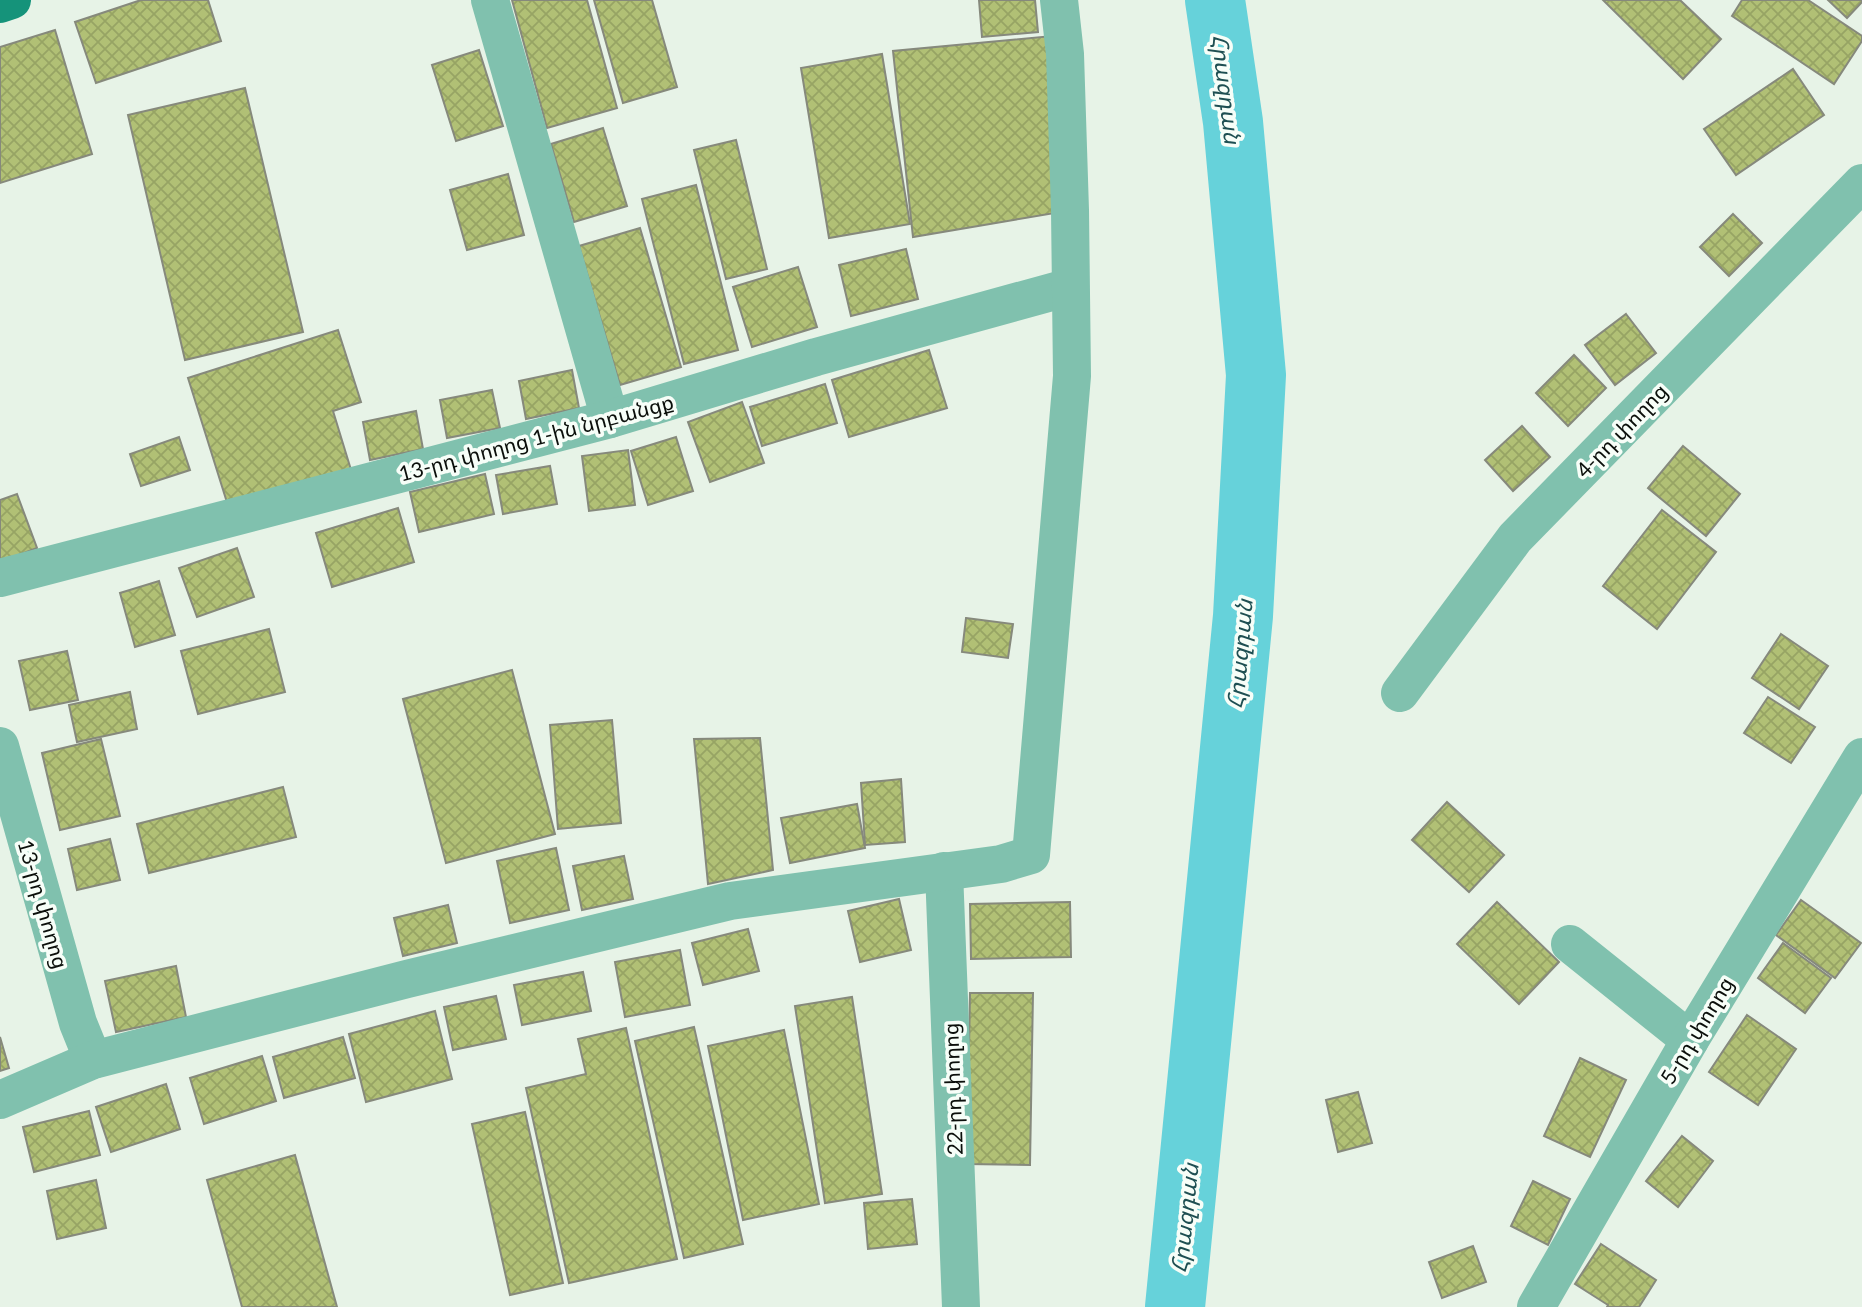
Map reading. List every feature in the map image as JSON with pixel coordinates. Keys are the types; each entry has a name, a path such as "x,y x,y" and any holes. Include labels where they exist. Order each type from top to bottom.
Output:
{"main road":[{"path":"0,4 12,0"}],"street":[{"path":"490,0 610,419"},
{"path":"0,1100 93,1060 407,979 730,901 1001,864 1031,855 1072,376 1066,80 1059,0"},
{"name":"4-րդ փողոց","path":"1400,693 1516,538 1862,183"},
{"name":"13-րդ փողոց 1-ին նրբանցք","path":"0,578 610,419 816,357 1070,287"},
{"name":"13-րդ փողոց","path":"0,746 78,1023 93,1060"},
{"name":"5-րդ փողոց","path":"1536,1307 1690,1040 1862,757"},
{"name":"22-րդ փողոց","path":"944,871 961,1307"},
{"path":"1570,944 1690,1040"}],"building":[{"path":"141,0 208,0 221,41 96,83 75,22"},
{"path":"512,0 587,0 617,108 547,128"},
{"path":"594,0 652,0 677,87 623,103"},
{"path":"979,0 1035,0 1038,32 982,37"},
{"path":"1603,0 1680,0 1721,39 1683,79"},
{"path":"1742,0 1808,0 1862,36 1862,41 1834,84 1732,16"},
{"path":"1828,0 1862,0 1862,2 1847,18"},
{"path":"55,30 92,154 0,183 0,47"},
{"path":"1052,36 1055,213 913,237 893,51"},
{"path":"479,50 503,126 456,141 432,65"},
{"path":"882,54 910,224 829,238 801,68"},
{"path":"1793,69 1824,115 1736,175 1704,129"},
{"path":"245,88 303,332 185,360 128,115"},
{"path":"603,128 627,206 574,222 551,144"},
{"path":"736,140 767,269 726,279 694,150"},
{"path":"508,174 524,235 467,250 450,190"},
{"path":"696,185 738,350 684,364 642,199"},
{"path":"1733,214 1762,243 1729,276 1700,247"},
{"path":"640,228 681,367 620,385 579,246"},
{"path":"906,249 918,299 851,316 839,265"},
{"path":"798,267 817,327 752,347 733,287"},
{"path":"1626,314 1656,353 1615,385 1585,345"},
{"path":"338,330 361,402 333,411 352,473 230,512 188,378"},
{"path":"929,350 947,408 849,437 832,380"},
{"path":"1574,355 1606,388 1568,426 1536,393"},
{"path":"572,370 579,408 526,419 519,381"},
{"path":"825,384 837,423 762,446 750,407"},
{"path":"492,390 500,428 447,438 440,400"},
{"path":"742,402 764,463 710,482 688,422"},
{"path":"416,411 423,449 370,460 363,422"},
{"path":"1522,426 1550,457 1513,491 1485,460"},
{"path":"179,437 190,470 141,486 130,454"},
{"path":"676,437 693,491 648,505 631,451"},
{"path":"1683,446 1740,494 1706,536 1648,488"},
{"path":"628,450 635,505 589,511 582,456"},
{"path":"550,466 557,504 503,514 496,475"},
{"path":"485,474 494,514 419,532 410,492"},
{"path":"17,494 37,548 0,562 0,500"},
{"path":"398,508 414,562 332,587 316,533"},
{"path":"1662,510 1716,552 1657,629 1603,586"},
{"path":"237,548 254,597 197,617 179,568"},
{"path":"159,581 175,635 135,647 120,593"},
{"path":"966,618 1013,624 1008,658 962,652"},
{"path":"269,629 285,692 198,714 181,651"},
{"path":"1781,634 1828,666 1799,709 1752,678"},
{"path":"67,651 78,700 30,710 19,661"},
{"path":"512,670 555,834 446,863 403,699"},
{"path":"130,692 137,729 77,742 69,705"},
{"path":"1768,697 1815,727 1791,763 1744,733"},
{"path":"612,720 621,823 558,829 550,725"},
{"path":"760,738 773,870 708,884 694,739"},
{"path":"101,739 120,816 60,830 42,753"},
{"path":"901,779 905,842 865,845 861,783"},
{"path":"283,787 296,837 149,873 137,824"},
{"path":"1447,802 1504,855 1469,892 1412,840"},
{"path":"857,804 865,848 790,863 781,818"},
{"path":"110,839 120,880 77,890 68,849"},
{"path":"556,848 569,910 510,923 497,861"},
{"path":"624,856 633,899 582,910 573,866"},
{"path":"899,899 911,950 860,962 848,911"},
{"path":"1801,900 1861,943 1835,978 1776,935"},
{"path":"1070,902 1071,957 971,959 970,904"},
{"path":"1497,902 1559,962 1519,1004 1457,944"},
{"path":"448,905 457,943 403,956 394,918"},
{"path":"748,929 759,971 703,985 692,943"},
{"path":"1783,943 1831,978 1805,1013 1758,978"},
{"path":"680,950 690,1005 625,1017 615,962"},
{"path":"176,966 186,1017 116,1032 105,981"},
{"path":"583,972 591,1011 522,1025 514,985"},
{"path":"970,993 1033,993 1030,1165 967,1164"},
{"path":"496,996 506,1039 453,1050 444,1007"},
{"path":"852,997 882,1194 825,1203 795,1006"},
{"path":"435,1011 452,1079 366,1102 349,1034"},
{"path":"1747,1015 1796,1049 1758,1105 1709,1072"},
{"path":"694,1027 743,1244 684,1258 635,1041"},
{"path":"626,1028 677,1259 569,1283 526,1088 586,1074 578,1039"},
{"path":"784,1030 819,1204 743,1220 708,1046"},
{"path":"0,1037 9,1068 0,1071"},
{"path":"343,1037 355,1078 284,1098 273,1057"},
{"path":"262,1056 276,1101 204,1124 190,1078"},
{"path":"1580,1058 1626,1080 1590,1157 1544,1136"},
{"path":"166,1084 180,1129 111,1152 96,1107"},
{"path":"1358,1092 1372,1143 1338,1152 1326,1100"},
{"path":"89,1111 100,1155 34,1172 23,1127"},
{"path":"525,1112 563,1283 510,1295 472,1124"},
{"path":"1682,1136 1713,1161 1678,1207 1646,1181"},
{"path":"295,1155 337,1307 242,1307 207,1180"},
{"path":"96,1180 106,1228 57,1239 47,1191"},
{"path":"1533,1181 1570,1199 1548,1245 1511,1226"},
{"path":"912,1199 917,1244 868,1249 864,1203"},
{"path":"1601,1244 1656,1280 1639,1307 1607,1307 1608,1305 1575,1284"},
{"path":"1473,1246 1486,1282 1442,1298 1429,1262"}],"waterway":[{"name":"Հրազդան","path":"1175,1307 1243,616 1256,375 1233,122 1215,0"}]}
